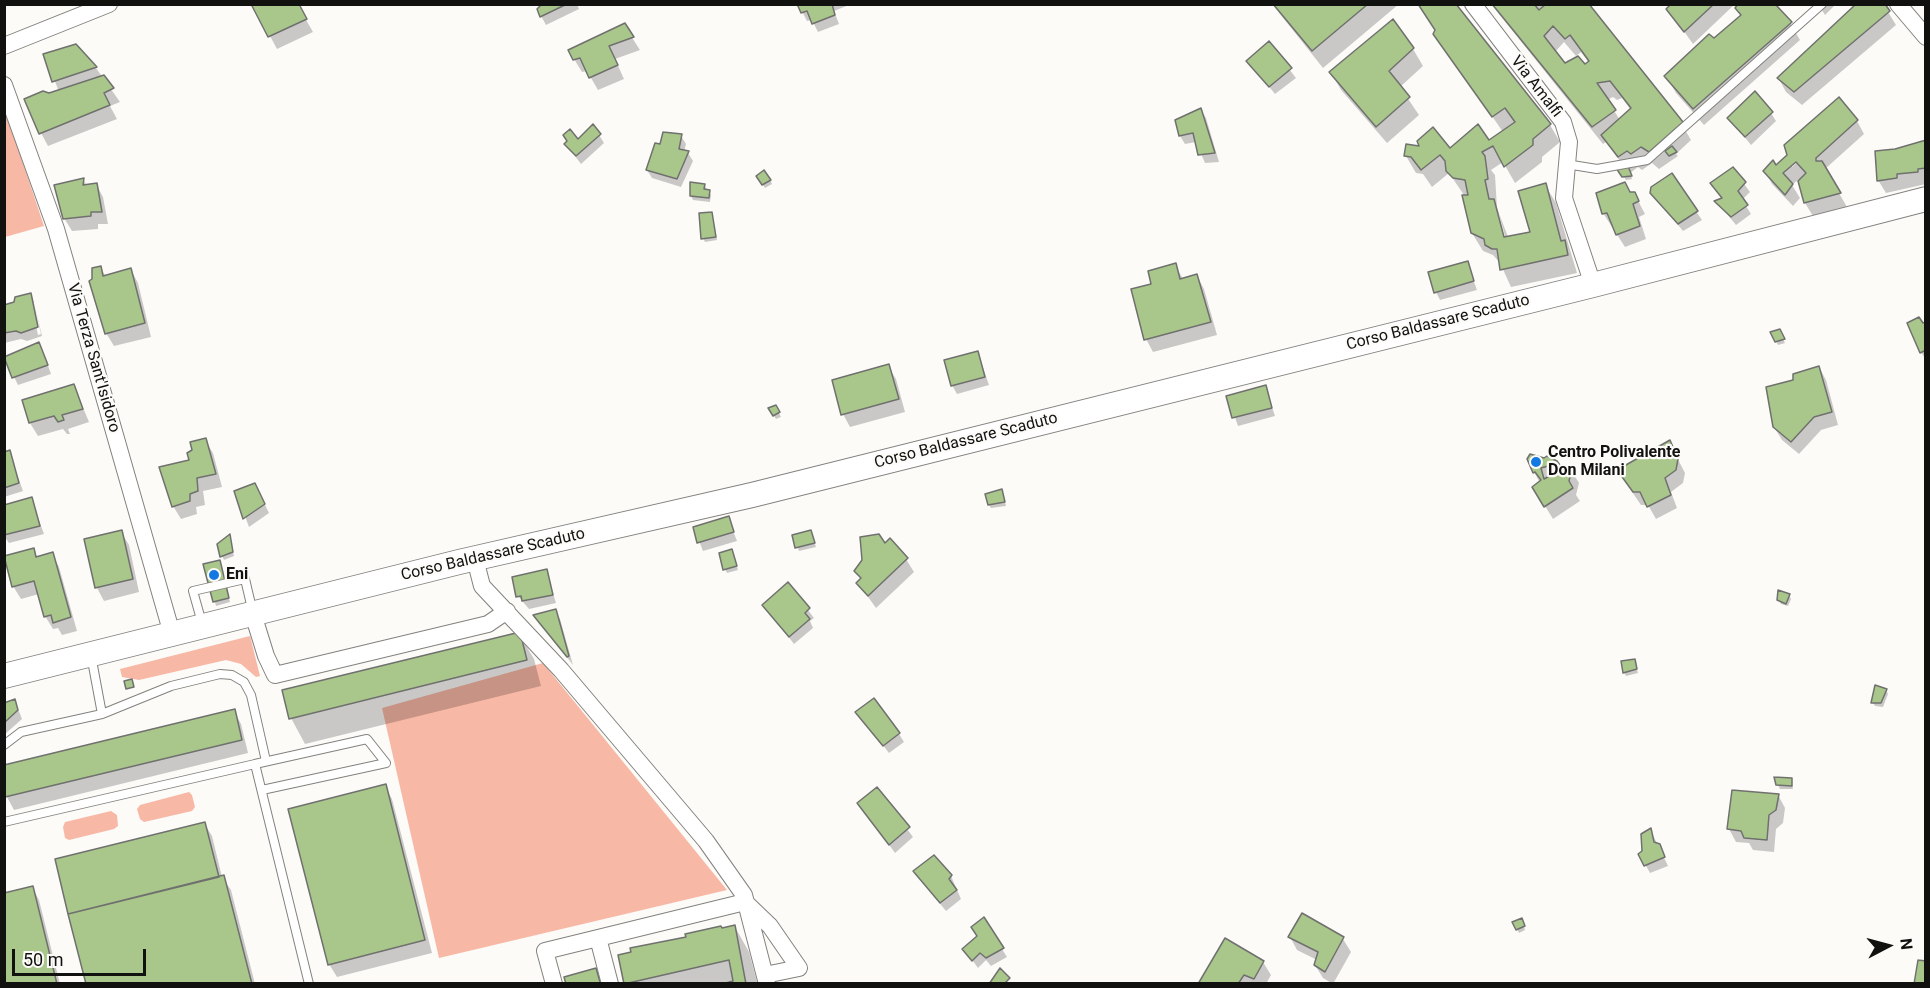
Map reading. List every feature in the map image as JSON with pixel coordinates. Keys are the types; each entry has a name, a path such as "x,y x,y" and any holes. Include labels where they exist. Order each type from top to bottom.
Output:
{"street":[{"path":"4,46 109,4"},
{"name":"Via Amalfi","path":"1473,4 1563,122 1569,142 1563,198 1593,285"},
{"path":"1898,4 1926,37"},
{"name":"Via Terza Sant'Isidoro","path":"4,85 56,229 172,634"},
{"name":"Corso Baldassare Scaduto","path":"4,676 475,559 752,495 1593,285 1926,199"},
{"path":"475,559 482,586 561,670 706,841 745,902 770,926 799,968 766,979 745,902"},
{"path":"254,614 266,656 275,675 488,624 507,611"},
{"path":"554,984 545,951 745,902"},
{"path":"598,938 610,984"}],"lane":[{"path":"1566,164 1596,170 1647,160 1822,4"},
{"path":"203,627 193,591 245,579 254,614"},
{"path":"90,654 102,714"},
{"path":"4,745 21,732 102,714 171,686 220,674 232,675 244,682 251,695 266,761"},
{"path":"4,822 367,739 386,763 262,790"},
{"path":"255,764 309,984"}],"shaded area":[{"path":"4,106 44,226 5,237 4,237"},
{"path":"250,636 260,676 256,677 241,664 226,660 139,680 122,677 120,669"},
{"path":"543,663 727,890 439,958 382,708"},
{"path":"189,792 195,807 192,811 144,822 140,819 137,809 140,805"},
{"path":"111,811 117,815 118,826 114,829 69,840 65,838 63,827 65,822"}],"building":[{"path":"251,4 299,4 307,19 268,37"},
{"path":"542,4 567,4 540,17 537,9"},
{"path":"797,4 832,4 835,15 812,24 807,11 801,13"},
{"path":"1273,4 1314,5 1368,4 1312,51"},
{"path":"1418,4 1456,4 1551,124 1533,139 1533,145 1504,167 1493,146 1482,152 1485,156 1488,179 1485,180 1489,199 1494,199 1504,237 1530,232 1518,191 1546,183 1561,241 1565,240 1568,255 1500,270 1497,249 1485,245 1484,239 1471,233 1462,195 1468,195 1465,180 1453,178 1446,171 1445,161 1440,155 1421,170 1411,157 1404,156 1406,144 1419,146 1417,141 1433,127 1450,148 1478,124 1489,140 1515,122 1505,108 1492,117 1433,34 1435,30"},
{"path":"1492,4 1534,4 1539,10 1546,4 1589,4 1683,122 1649,152 1641,147 1631,154 1627,151 1618,157 1601,135 1631,108 1610,81 1597,83 1616,110 1592,127","holes":["1553,26 1565,39 1570,35 1589,61 1585,64 1578,56 1565,63 1544,36"]},
{"path":"1671,4 1714,4 1684,32 1666,9"},
{"path":"1738,4 1775,4 1792,22 1693,109 1664,76 1709,34 1714,38 1741,15 1735,8"},
{"path":"1856,4 1885,4 1890,11 1794,92 1777,78"},
{"path":"1393,19 1414,48 1389,71 1410,97 1376,127 1329,72"},
{"path":"625,23 634,37 609,46 618,65 589,78 580,58 573,60 568,50"},
{"path":"1269,41 1292,68 1269,87 1246,61"},
{"path":"76,44 97,67 52,82 43,54"},
{"path":"104,75 114,88 104,93 110,105 39,134 24,99 43,91 49,93"},
{"path":"1755,91 1773,112 1745,137 1727,118"},
{"path":"1839,97 1858,120 1816,158 1816,161 1822,161 1841,193 1804,203 1798,181 1806,173 1796,162 1783,173 1793,184 1785,195 1763,171 1773,160 1776,165 1787,155 1784,145"},
{"path":"1201,108 1215,153 1198,155 1193,133 1179,136 1175,120"},
{"path":"593,124 601,134 576,156 564,144 567,141 563,135 570,129 578,139"},
{"path":"663,132 682,134 679,149 689,151 677,179 646,170 655,143 660,144"},
{"path":"1926,140 1926,168 1918,169 1918,172 1897,174 1897,178 1877,181 1875,151 1895,149"},
{"path":"1672,146 1677,152 1669,156 1665,151"},
{"path":"1628,166 1632,176 1622,177 1616,168"},
{"path":"1733,167 1746,182 1738,191 1748,205 1731,217 1714,201 1722,198 1710,183"},
{"path":"764,170 771,180 762,185 756,176"},
{"path":"1672,173 1698,211 1678,224 1650,193 1651,187"},
{"path":"84,178 83,185 97,183 102,212 91,212 91,216 63,219 54,185"},
{"path":"690,182 705,184 704,189 710,190 709,198 690,196"},
{"path":"1625,182 1630,192 1635,192 1639,201 1633,204 1640,226 1616,235 1607,213 1602,214 1596,193"},
{"path":"712,212 716,237 701,239 699,213"},
{"path":"1468,261 1474,281 1434,293 1428,272"},
{"path":"1176,263 1180,279 1197,274 1211,322 1144,340 1131,289 1151,284 1148,271"},
{"path":"101,266 103,276 131,268 145,323 105,334 89,281 92,279 92,268"},
{"path":"31,293 38,327 21,333 16,331 4,333 4,305 14,302 15,297"},
{"path":"1919,317 1923,323 1926,321 1926,350 1920,353 1907,323"},
{"path":"1780,329 1785,339 1775,342 1770,332"},
{"path":"39,342 48,365 12,378 4,357"},
{"path":"978,351 985,377 951,386 944,360"},
{"path":"889,364 899,399 841,415 832,380"},
{"path":"1819,366 1832,412 1814,417 1791,442 1773,427 1766,387 1793,380 1793,374"},
{"path":"74,384 83,409 62,415 64,420 58,422 54,416 29,423 22,400"},
{"path":"1266,385 1272,408 1232,418 1226,396"},
{"path":"776,405 780,412 773,416 768,408"},
{"path":"206,438 216,474 197,478 198,491 190,494 190,501 172,507 159,467 189,460 187,453 192,450 190,442"},
{"path":"1670,440 1678,459 1676,470 1665,478 1671,495 1647,507 1640,492 1633,492 1617,470"},
{"path":"10,450 19,483 4,488 4,452"},
{"path":"1530,454 1544,458 1547,456 1557,461 1562,468 1566,466 1572,469 1569,481 1573,488 1544,507 1532,487 1541,480 1535,472 1533,473 1527,459","holes":["1552,465 1555,473 1544,479 1541,468"]},
{"path":"255,483 265,504 243,519 234,491"},
{"path":"1002,489 1005,502 988,505 985,494"},
{"path":"32,497 40,526 4,535 4,505"},
{"path":"729,516 734,532 697,543 693,527"},
{"path":"122,530 133,579 95,588 84,539"},
{"path":"811,530 815,543 795,548 792,535"},
{"path":"230,534 233,552 220,557 217,544"},
{"path":"879,534 885,543 890,538 908,558 868,596 856,583 861,578 854,571 862,560 860,537"},
{"path":"34,548 36,557 53,552 71,617 53,623 51,615 44,617 34,581 12,587 4,556"},
{"path":"732,549 737,566 723,570 719,553"},
{"path":"220,560 229,598 213,602 203,564"},
{"path":"547,569 553,595 522,601 521,596 516,597 512,577"},
{"path":"788,582 810,608 805,613 810,619 789,637 762,605"},
{"path":"1778,590 1790,594 1786,604 1777,600"},
{"path":"556,609 569,656 567,657 533,615"},
{"path":"520,632 527,660 289,719 282,690"},
{"path":"1635,659 1637,669 1623,673 1621,661"},
{"path":"132,679 134,687 126,689 124,681"},
{"path":"1875,685 1887,689 1881,703 1871,703"},
{"path":"874,698 900,733 883,746 855,712"},
{"path":"15,699 18,710 4,723 4,703"},
{"path":"235,709 242,740 5,797 4,765"},
{"path":"1774,777 1792,778 1792,786 1776,785"},
{"path":"386,784 425,940 328,965 288,809"},
{"path":"877,787 910,827 889,845 857,803"},
{"path":"1732,790 1779,794 1776,810 1769,815 1767,840 1744,838 1741,831 1727,829"},
{"path":"205,822 219,877 68,914 55,859"},
{"path":"1651,828 1654,842 1660,844 1665,857 1644,866 1638,854 1642,851 1641,834"},
{"path":"934,855 952,875 949,879 957,890 940,903 913,871"},
{"path":"224,875 252,984 86,984 68,914"},
{"path":"33,886 57,984 4,984 4,893"},
{"path":"1302,913 1344,937 1325,972 1314,965 1318,952 1288,937"},
{"path":"984,917 1004,948 986,958 980,953 972,961 962,949 977,936 971,927"},
{"path":"1522,918 1525,926 1516,930 1512,922"},
{"path":"735,925 746,984 722,984 733,981 729,960 624,984 618,955 631,952 630,948 686,937 685,934 721,926 722,928"},
{"path":"1225,938 1264,961 1254,979 1244,975 1238,984 1198,984"},
{"path":"1918,960 1926,961 1926,984 1914,984"},
{"path":"596,968 600,982 603,981 604,984 566,984 564,977"},
{"path":"1000,968 1010,978 1004,984 989,984"}],"place":[{"name":"Centro Polivalente Don Milani","path":"1536,462"},
{"name":"Eni","path":"214,575"}]}
